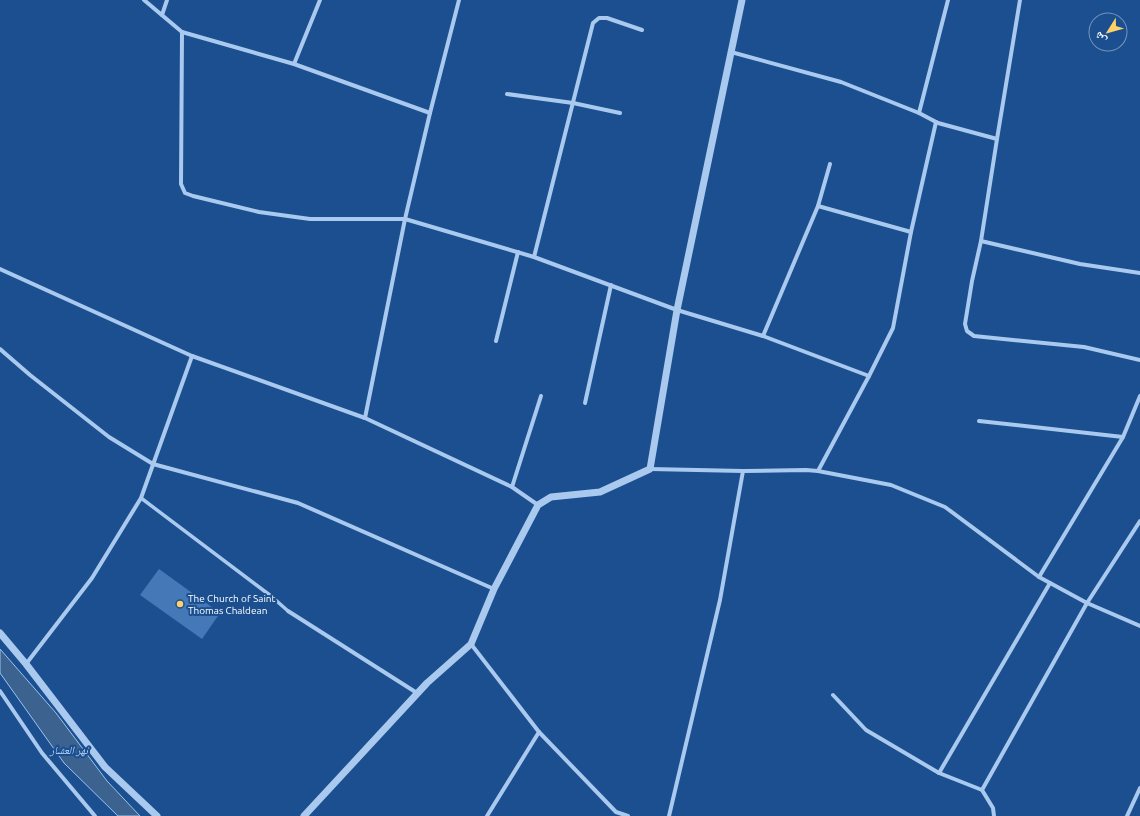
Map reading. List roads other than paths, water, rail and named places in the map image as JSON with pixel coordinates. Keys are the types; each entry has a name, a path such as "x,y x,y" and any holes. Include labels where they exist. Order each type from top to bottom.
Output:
{"street":[{"path":"144,0 182,32 294,64 430,113"},
{"path":"162,15 167,0"},
{"path":"294,64 320,0"},
{"path":"365,418 405,219 459,0"},
{"path":"650,469 677,310 742,0"},
{"path":"918,113 948,0"},
{"path":"1020,0 996,139 981,241 972,281 965,324 967,331 974,336 1084,347 1140,360"},
{"path":"534,257 593,23 599,18 607,18 642,30"},
{"path":"182,32 181,184 185,193 259,212 310,218 405,219 534,257 677,310 763,336 869,376"},
{"path":"731,52 841,82 918,113 936,122 996,139"},
{"path":"507,94 620,113"},
{"path":"818,471 893,328 911,232 936,122"},
{"path":"763,336 818,206 830,164"},
{"path":"818,206 911,232"},
{"path":"981,241 1080,264 1140,274"},
{"path":"496,341 518,252"},
{"path":"0,269 192,356 365,418 512,487 538,505"},
{"path":"585,403 611,285"},
{"path":"0,349 30,375 109,437 153,464 298,503 494,589"},
{"path":"26,664 92,578 141,498 192,356"},
{"path":"512,487 541,396"},
{"path":"1039,577 1123,437 1140,396"},
{"path":"979,421 1123,437"},
{"path":"304,816 417,693 471,644 494,589 538,505 551,497 600,492 650,469 743,471 806,470 892,485 945,507 1039,577 1088,603 1140,626"},
{"path":"669,816 720,600 743,471"},
{"path":"141,498 271,596 288,611 417,693"},
{"path":"982,790 1088,603 1140,521"},
{"path":"939,773 1050,583"},
{"path":"0,633 26,664 105,767 157,816"},
{"path":"471,644 539,732 615,814 628,816"},
{"path":"0,691 42,753 95,816"},
{"path":"833,695 866,730 939,773 982,790 993,808 994,816"},
{"path":"487,816 539,732"},
{"path":"1127,816 1140,788"}],"water":[{"name":"نهر العشار","path":"0,649 56,713 107,781 140,816 118,816 64,763 0,673"}],"place":[{"name":"The Church of Saint Thomas Chaldean","path":"180,604"}]}
